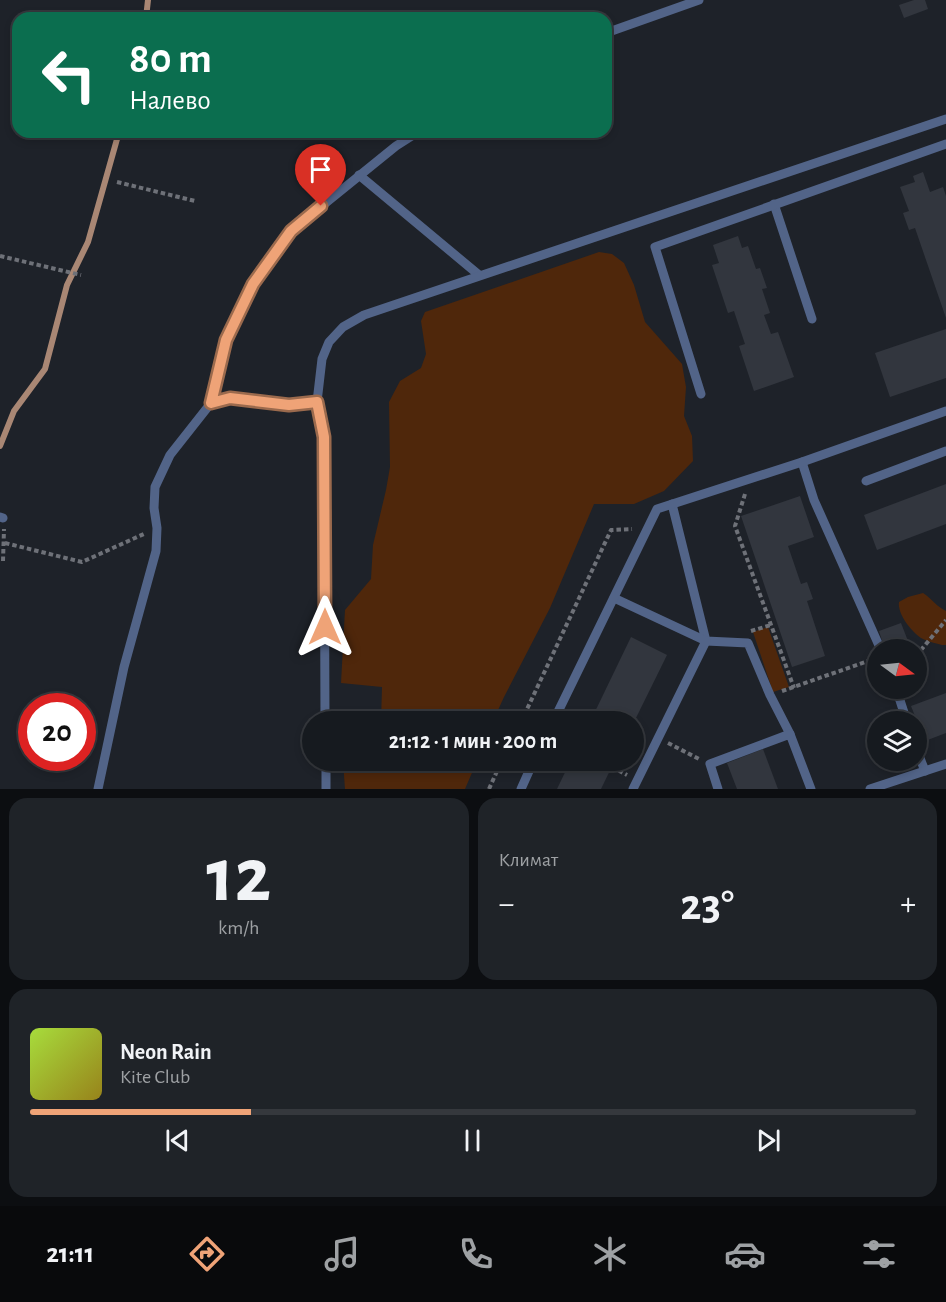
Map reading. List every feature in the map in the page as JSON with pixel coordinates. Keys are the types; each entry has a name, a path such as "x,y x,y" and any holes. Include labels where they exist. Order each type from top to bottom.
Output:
{"lane":[{"path":"612,30 675,4 699,0"},
{"path":"325,711 324,437 317,402 322,359 329,342 343,327 364,315 946,119"},
{"path":"98,789 124,667 156,551 155,488 170,455 211,403 226,340 253,284 291,231 359,175 410,138"},
{"path":"701,394 655,247 946,144"},
{"path":"359,175 480,275"},
{"path":"774,204 812,319"},
{"path":"211,403 230,398 289,405 317,402"},
{"path":"558,711 657,509 802,462 946,411"},
{"path":"866,481 946,451"},
{"path":"802,462 814,500 877,639"},
{"path":"633,789 706,641 672,504"},
{"path":"614,598 706,641 747,643 790,734 811,789"},
{"path":"718,789 710,765 790,734"},
{"path":"927,770 946,765"},
{"path":"326,771 326,789"},
{"path":"520,789 529,771"},
{"path":"870,789 925,771"}],"path":[{"path":"117,182 195,201"},
{"path":"0,256 81,275"},
{"path":"750,479 735,526 794,688"},
{"path":"3,561 5,543 82,562 157,528"},
{"path":"526,711 611,530 648,528"},
{"path":"927,643 946,620"},
{"path":"770,695 867,662"},
{"path":"659,738 710,765"},
{"path":"489,789 497,771"}],"shaded area":[{"path":"599,252 612,254 624,263 634,285 645,322 682,364 686,387 684,416 692,436 693,461 664,491 634,504 594,504 550,608 498,711 381,711 382,687 341,683 345,610 371,579 373,545 390,467 389,402 400,381 421,368 426,354 421,321 425,312"},
{"path":"923,593 946,611 946,645 923,639 906,623 900,612 899,602"},
{"path":"768,627 789,687 773,692 753,632"},
{"path":"344,771 473,771 465,789 345,789"}],"building":[{"path":"914,0 925,0 928,9 904,18 899,5"},
{"path":"923,172 930,192 943,187 946,196 946,318 915,228 909,230 903,213 909,211 900,187 915,182 913,176"},
{"path":"738,236 742,248 748,246 756,269 760,268 767,288 762,289 770,313 764,315 771,334 778,332 794,377 754,391 739,346 745,344 734,311 728,313 712,265 719,263 713,245"},
{"path":"946,329 946,378 890,397 875,353"},
{"path":"946,484 946,524 877,550 864,515"},
{"path":"800,496 814,537 788,546 801,584 807,582 813,599 807,601 825,656 792,667 741,516"},
{"path":"901,623 907,639 882,639 879,631"},
{"path":"631,637 667,655 639,711 595,711"},
{"path":"946,693 946,733 927,740 927,711 913,711 911,706"},
{"path":"763,749 778,789 737,789 727,763"},
{"path":"566,771 610,771 601,789 557,789"}],"waterway":[{"path":"147,12 148,0"},
{"path":"0,446 14,411 45,369 67,285 88,242 117,138"}],"route":[{"path":"321,206 291,231 253,284 226,340 211,403 230,398 289,405 317,402 324,437 325,627"}]}
